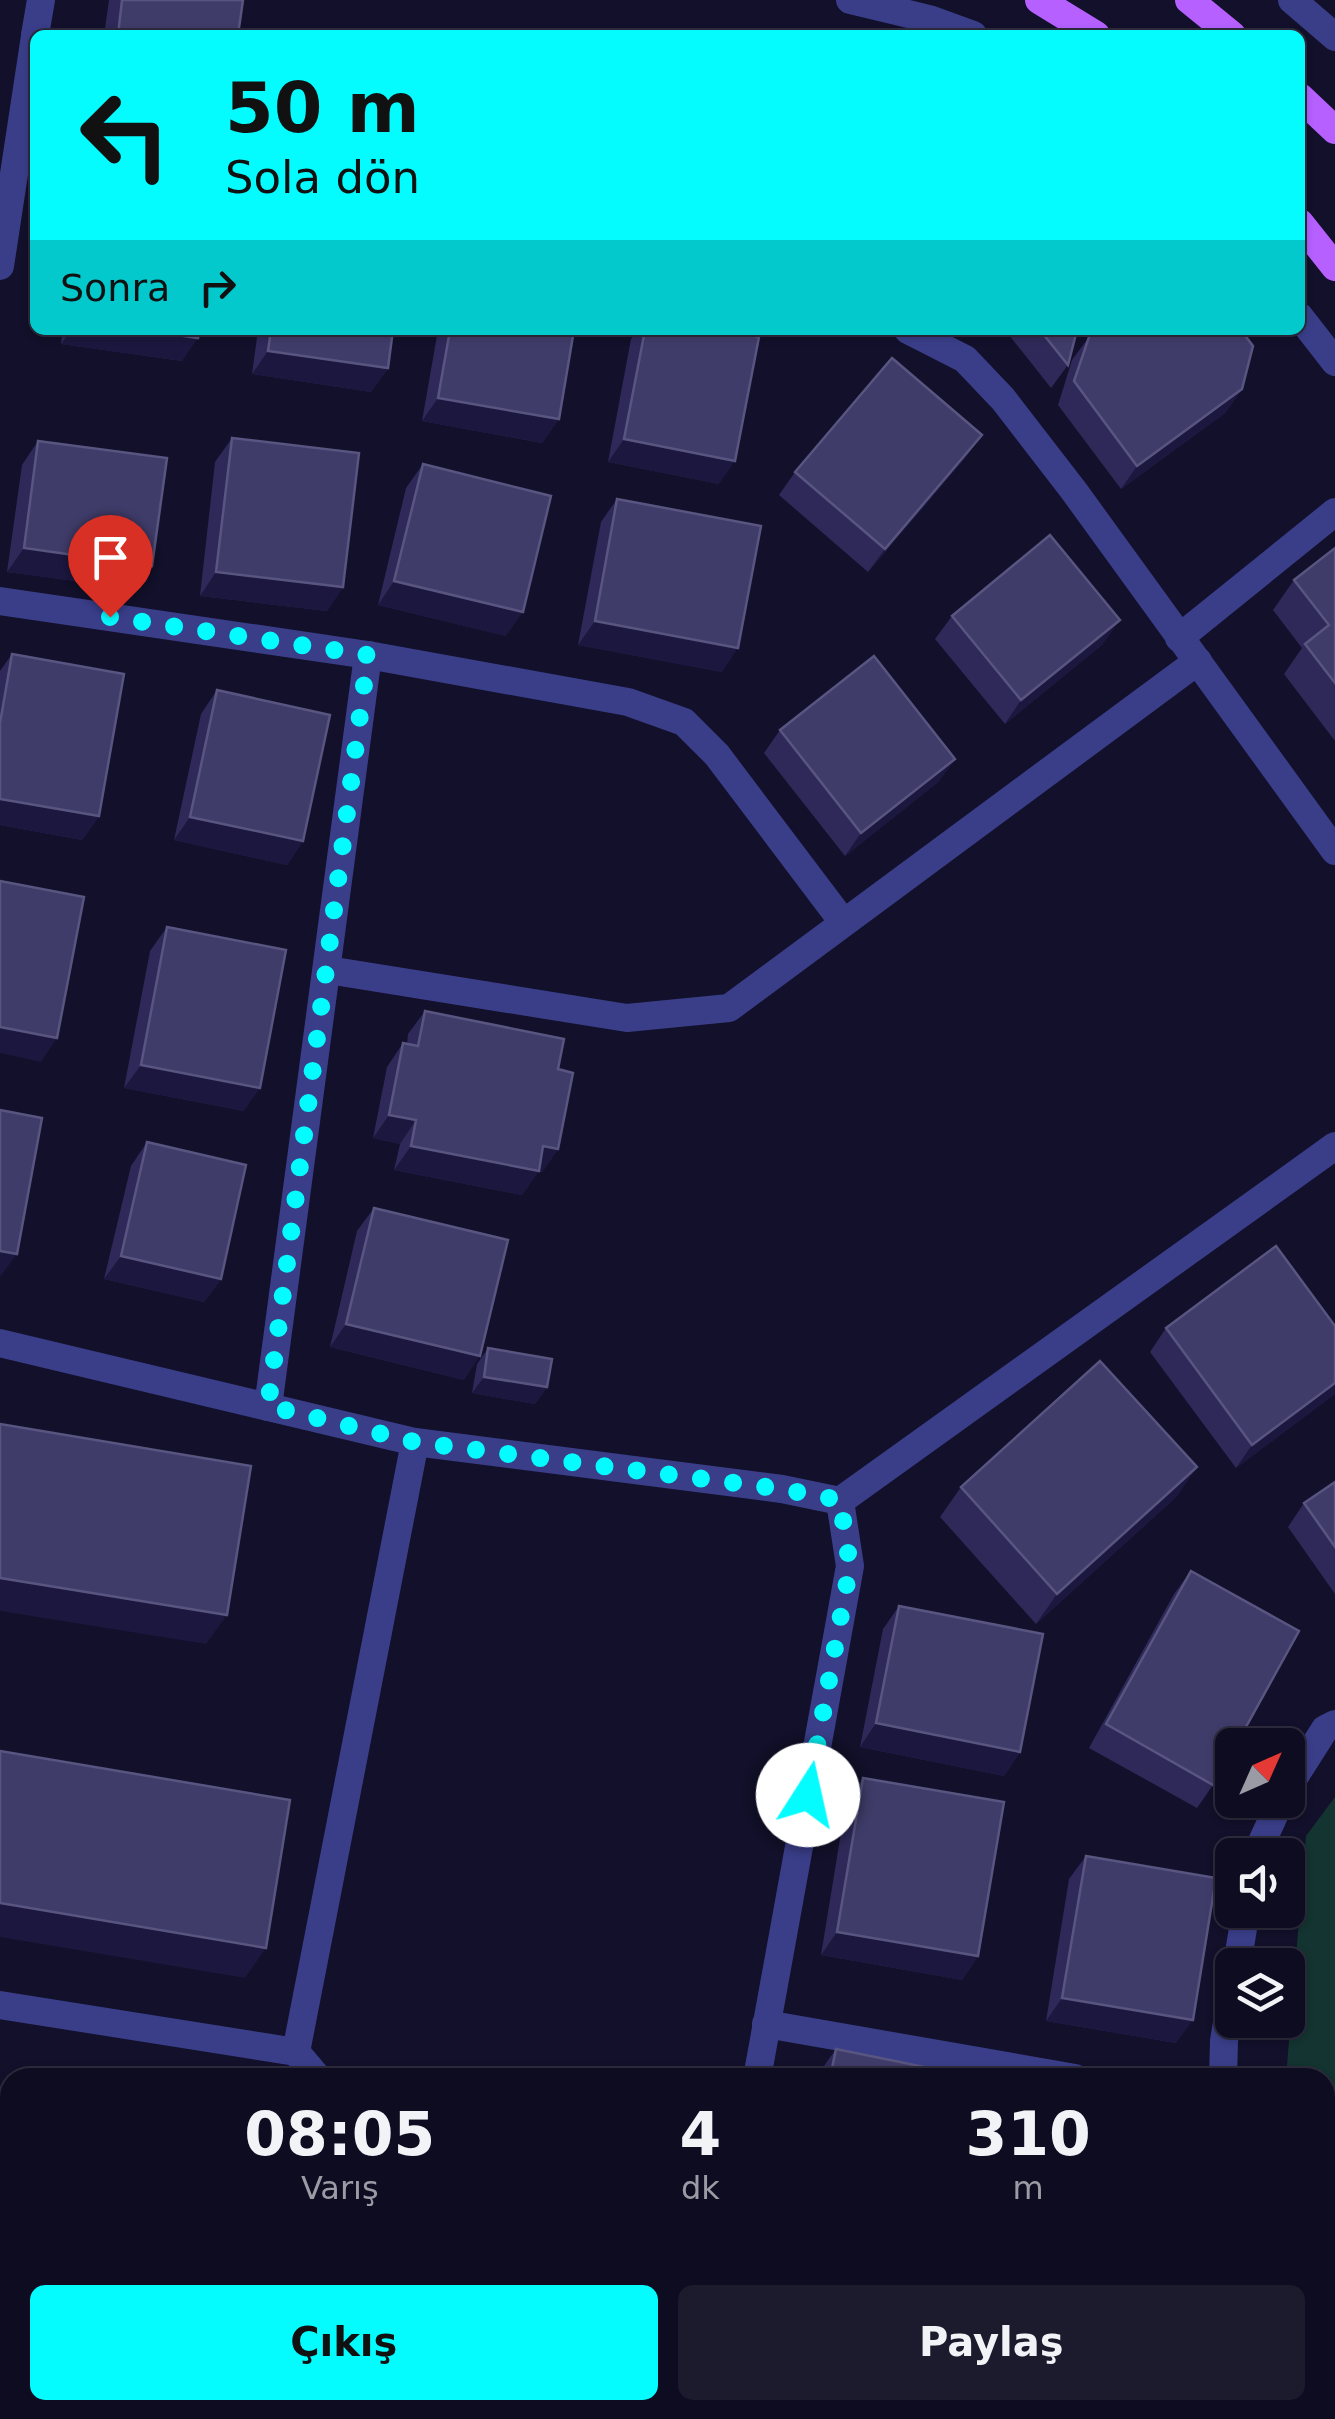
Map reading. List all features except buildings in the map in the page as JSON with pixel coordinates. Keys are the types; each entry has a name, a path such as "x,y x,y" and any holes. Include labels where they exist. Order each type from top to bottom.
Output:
{"main road":[{"path":"1039,0 1088,30"},
{"path":"1189,0 1226,30"},
{"path":"1305,102 1335,130"},
{"path":"1305,229 1335,267"}],"street":[{"path":"36,30 40,0"},
{"path":"850,0 958,30"},
{"path":"1292,0 1335,38"},
{"path":"0,266 15,194 30,76"},
{"path":"1305,323 1335,362"},
{"path":"918,335 964,359 1003,399 1335,851"},
{"path":"1179,638 1335,512"},
{"path":"0,600 368,655 628,702 684,722 717,755 843,922"},
{"path":"268,1406 368,655"},
{"path":"328,970 627,1018 728,1008 1198,661"},
{"path":"0,1343 415,1442 782,1489 840,1500 1335,1146"},
{"path":"296,2052 415,1442"},
{"path":"759,2068 850,1566 840,1500"},
{"path":"1305,1761 1326,1729 1335,1724"},
{"path":"0,2005 296,2052 310,2068"},
{"path":"766,2024 1019,2068"},
{"path":"1223,2068 1224,2038"}],"green space":[{"path":"1335,1797 1335,2068 1287,2068 1289,2038 1305,2038 1305,1948 1297,1948 1298,1928 1305,1928 1306,1836"}],"route":[{"path":"110,617 368,655 268,1406 415,1442 782,1489 840,1500 850,1566 808,1795"}]}
